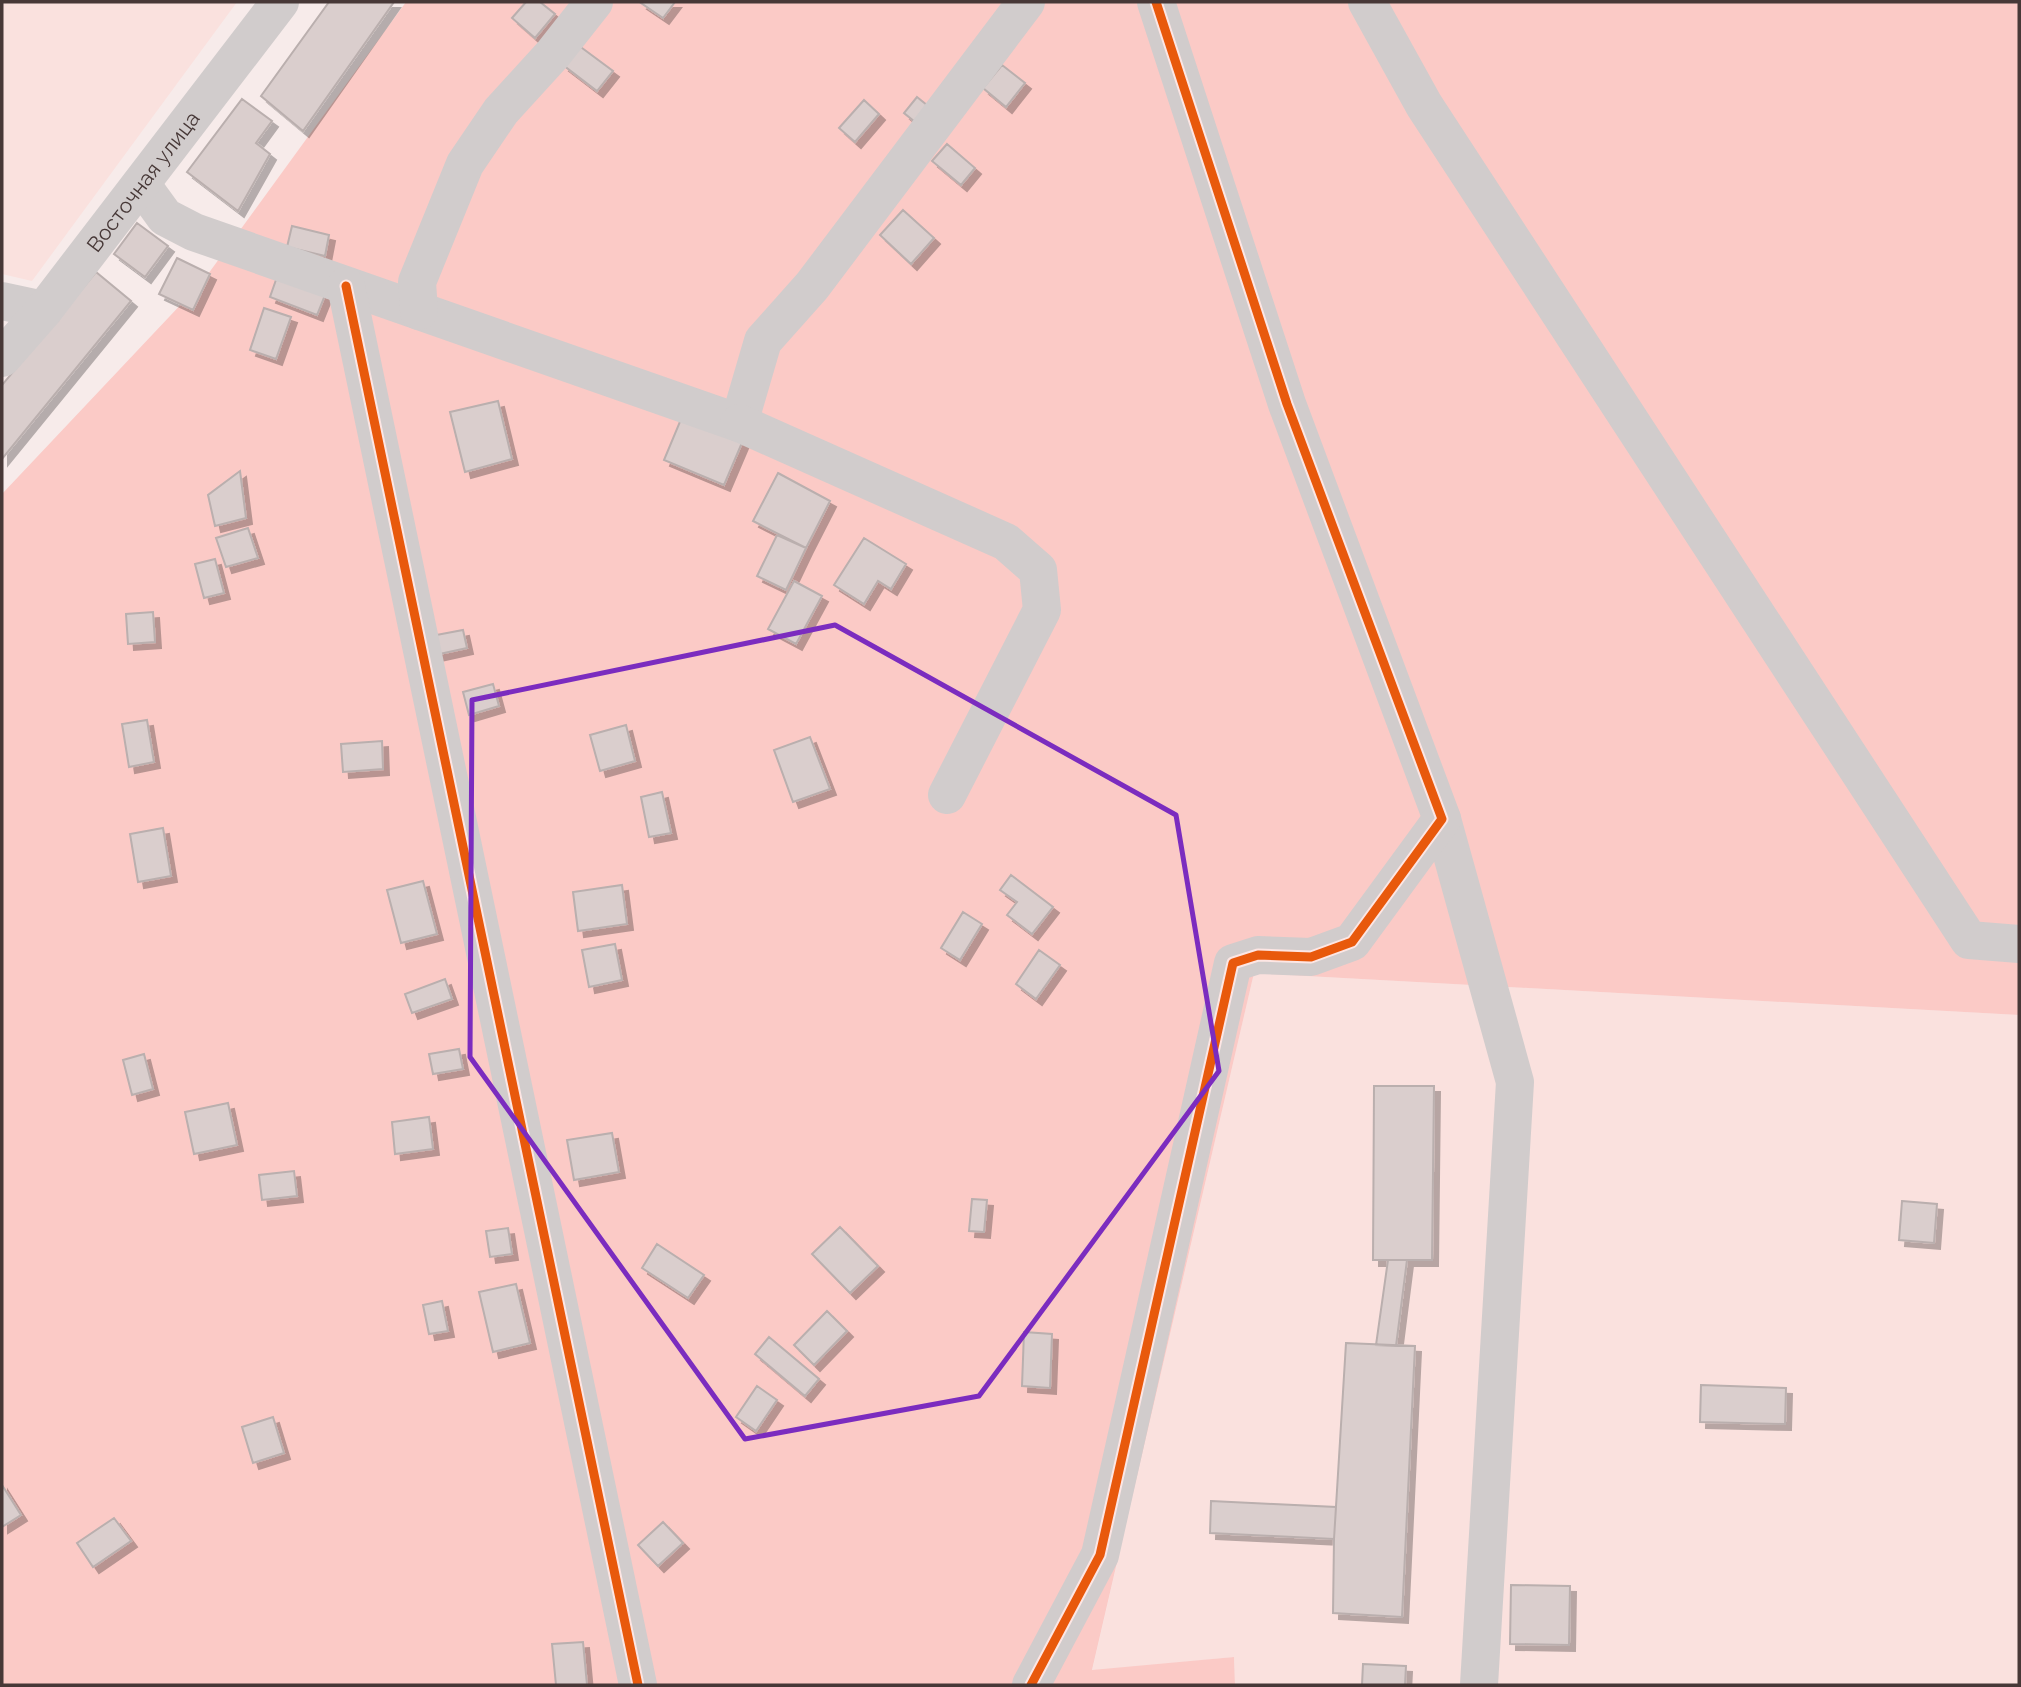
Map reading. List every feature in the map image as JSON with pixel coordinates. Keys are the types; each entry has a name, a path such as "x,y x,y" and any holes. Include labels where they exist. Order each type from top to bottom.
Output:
{"street":[{"name":"Восточная улица","path":"2,358 44,310 280,2"},
{"path":"419,311 417,282 465,164 501,111 553,54 594,2"},
{"path":"739,423 763,341 812,286 1026,2"},
{"path":"1156,2 1287,404 1442,819 1515,1082 1479,1685"},
{"path":"1367,2 1431,116 1969,940 2019,944"},
{"path":"141,184 165,217 194,232 739,423 1006,542 1038,570 1042,610 947,795"},
{"path":"346,286 638,1685"},
{"path":"2,300 44,310"},
{"path":"1031,1685 1100,1555 1233,964 1258,955 1311,957 1352,942 1442,819"}],"highlighted area":[{"path":"835,625 1176,815 1219,1071 979,1396 745,1439 470,1057 472,700"}],"shaded area":[{"path":"2,2 237,2 32,281 2,274"},
{"path":"406,2 2019,2 2019,1015 1254,973 1092,1670 1234,1657 1235,1685 2,1685 2,494 203,281"},
{"path":"1254,973 2019,1015 2019,1685 1235,1685 1234,1657 1092,1671"}],"building":[{"path":"329,2 394,2 303,131 261,96"},
{"path":"526,2 540,2 555,14 535,38 512,18"},
{"path":"642,2 675,2 663,18"},
{"path":"578,45 613,71 597,91 563,65"},
{"path":"1002,65 1025,83 1006,107 983,88"},
{"path":"917,97 933,110 920,126 904,113"},
{"path":"242,99 272,121 256,143 270,154 238,211 187,172"},
{"path":"864,100 879,114 855,142 839,128"},
{"path":"947,144 975,168 961,185 932,161"},
{"path":"903,210 934,238 911,264 880,235"},
{"path":"137,223 168,246 145,277 114,254"},
{"path":"292,226 329,235 325,256 287,247"},
{"path":"177,258 210,274 193,310 159,294"},
{"path":"96,272 131,301 2,459 2,385"},
{"path":"277,277 325,295 317,315 270,297"},
{"path":"264,308 291,317 276,359 250,350"},
{"path":"498,401 512,459 465,472 450,412"},
{"path":"684,412 744,438 724,485 664,460"},
{"path":"240,471 246,518 215,526 208,495"},
{"path":"778,473 830,501 806,548 753,521"},
{"path":"248,528 258,558 226,567 216,538"},
{"path":"777,535 806,548 786,590 757,576"},
{"path":"864,538 906,564 891,589 878,581 864,604 834,585"},
{"path":"215,559 224,593 204,598 195,564"},
{"path":"794,581 822,596 796,644 768,629"},
{"path":"153,612 155,642 128,644 126,614"},
{"path":"463,630 467,648 435,655 431,636"},
{"path":"493,684 499,706 469,715 463,692"},
{"path":"147,720 154,762 129,767 122,724"},
{"path":"626,725 635,761 600,771 590,735"},
{"path":"810,737 830,789 793,802 774,750"},
{"path":"382,741 383,769 343,772 341,744"},
{"path":"662,792 671,833 649,837 641,797"},
{"path":"163,828 171,876 138,882 130,834"},
{"path":"1011,875 1053,907 1032,934 1007,915 1017,902 1000,890"},
{"path":"423,881 437,934 401,943 387,890"},
{"path":"622,885 627,924 578,931 573,892"},
{"path":"963,912 982,924 960,960 941,948"},
{"path":"615,944 622,980 589,987 582,950"},
{"path":"1039,950 1060,965 1036,999 1016,984"},
{"path":"445,979 452,999 412,1013 405,994"},
{"path":"459,1049 463,1069 433,1074 429,1054"},
{"path":"144,1054 153,1089 132,1095 123,1060"},
{"path":"1374,1086 1434,1086 1432,1260 1373,1260"},
{"path":"228,1103 237,1145 194,1154 185,1112"},
{"path":"429,1117 433,1149 395,1154 392,1122"},
{"path":"612,1133 619,1172 574,1180 567,1140"},
{"path":"294,1171 297,1196 262,1200 259,1175"},
{"path":"972,1199 987,1200 984,1232 969,1231"},
{"path":"1902,1201 1937,1204 1934,1243 1899,1240"},
{"path":"840,1227 878,1266 850,1293 812,1254"},
{"path":"508,1228 512,1254 490,1257 486,1231"},
{"path":"657,1244 704,1275 688,1298 642,1268"},
{"path":"1388,1260 1407,1260 1396,1346 1376,1345"},
{"path":"516,1284 530,1343 493,1352 479,1292"},
{"path":"442,1301 448,1331 429,1334 423,1305"},
{"path":"827,1311 847,1331 814,1365 794,1345"},
{"path":"1024,1332 1052,1334 1050,1388 1022,1386"},
{"path":"769,1337 819,1379 805,1396 755,1354"},
{"path":"1346,1343 1415,1346 1402,1617 1333,1613 1334,1539"},
{"path":"1701,1385 1786,1388 1785,1424 1700,1422"},
{"path":"757,1386 777,1400 756,1431 736,1417"},
{"path":"273,1417 284,1453 253,1463 242,1427"},
{"path":"2,1485 21,1515 2,1527"},
{"path":"1211,1501 1336,1507 1334,1539 1210,1533"},
{"path":"114,1518 131,1541 93,1567 77,1543"},
{"path":"663,1522 683,1543 658,1566 638,1545"},
{"path":"1511,1585 1570,1586 1569,1645 1510,1644"},
{"path":"583,1642 587,1685 556,1685 552,1644"},
{"path":"1363,1664 1406,1666 1405,1685 1362,1685"}],"cycle path":[{"path":"1031,1685 1100,1555 1233,963 1258,955 1311,957 1352,942 1442,819 1287,404 1156,2"},
{"path":"346,286 638,1685"}]}
